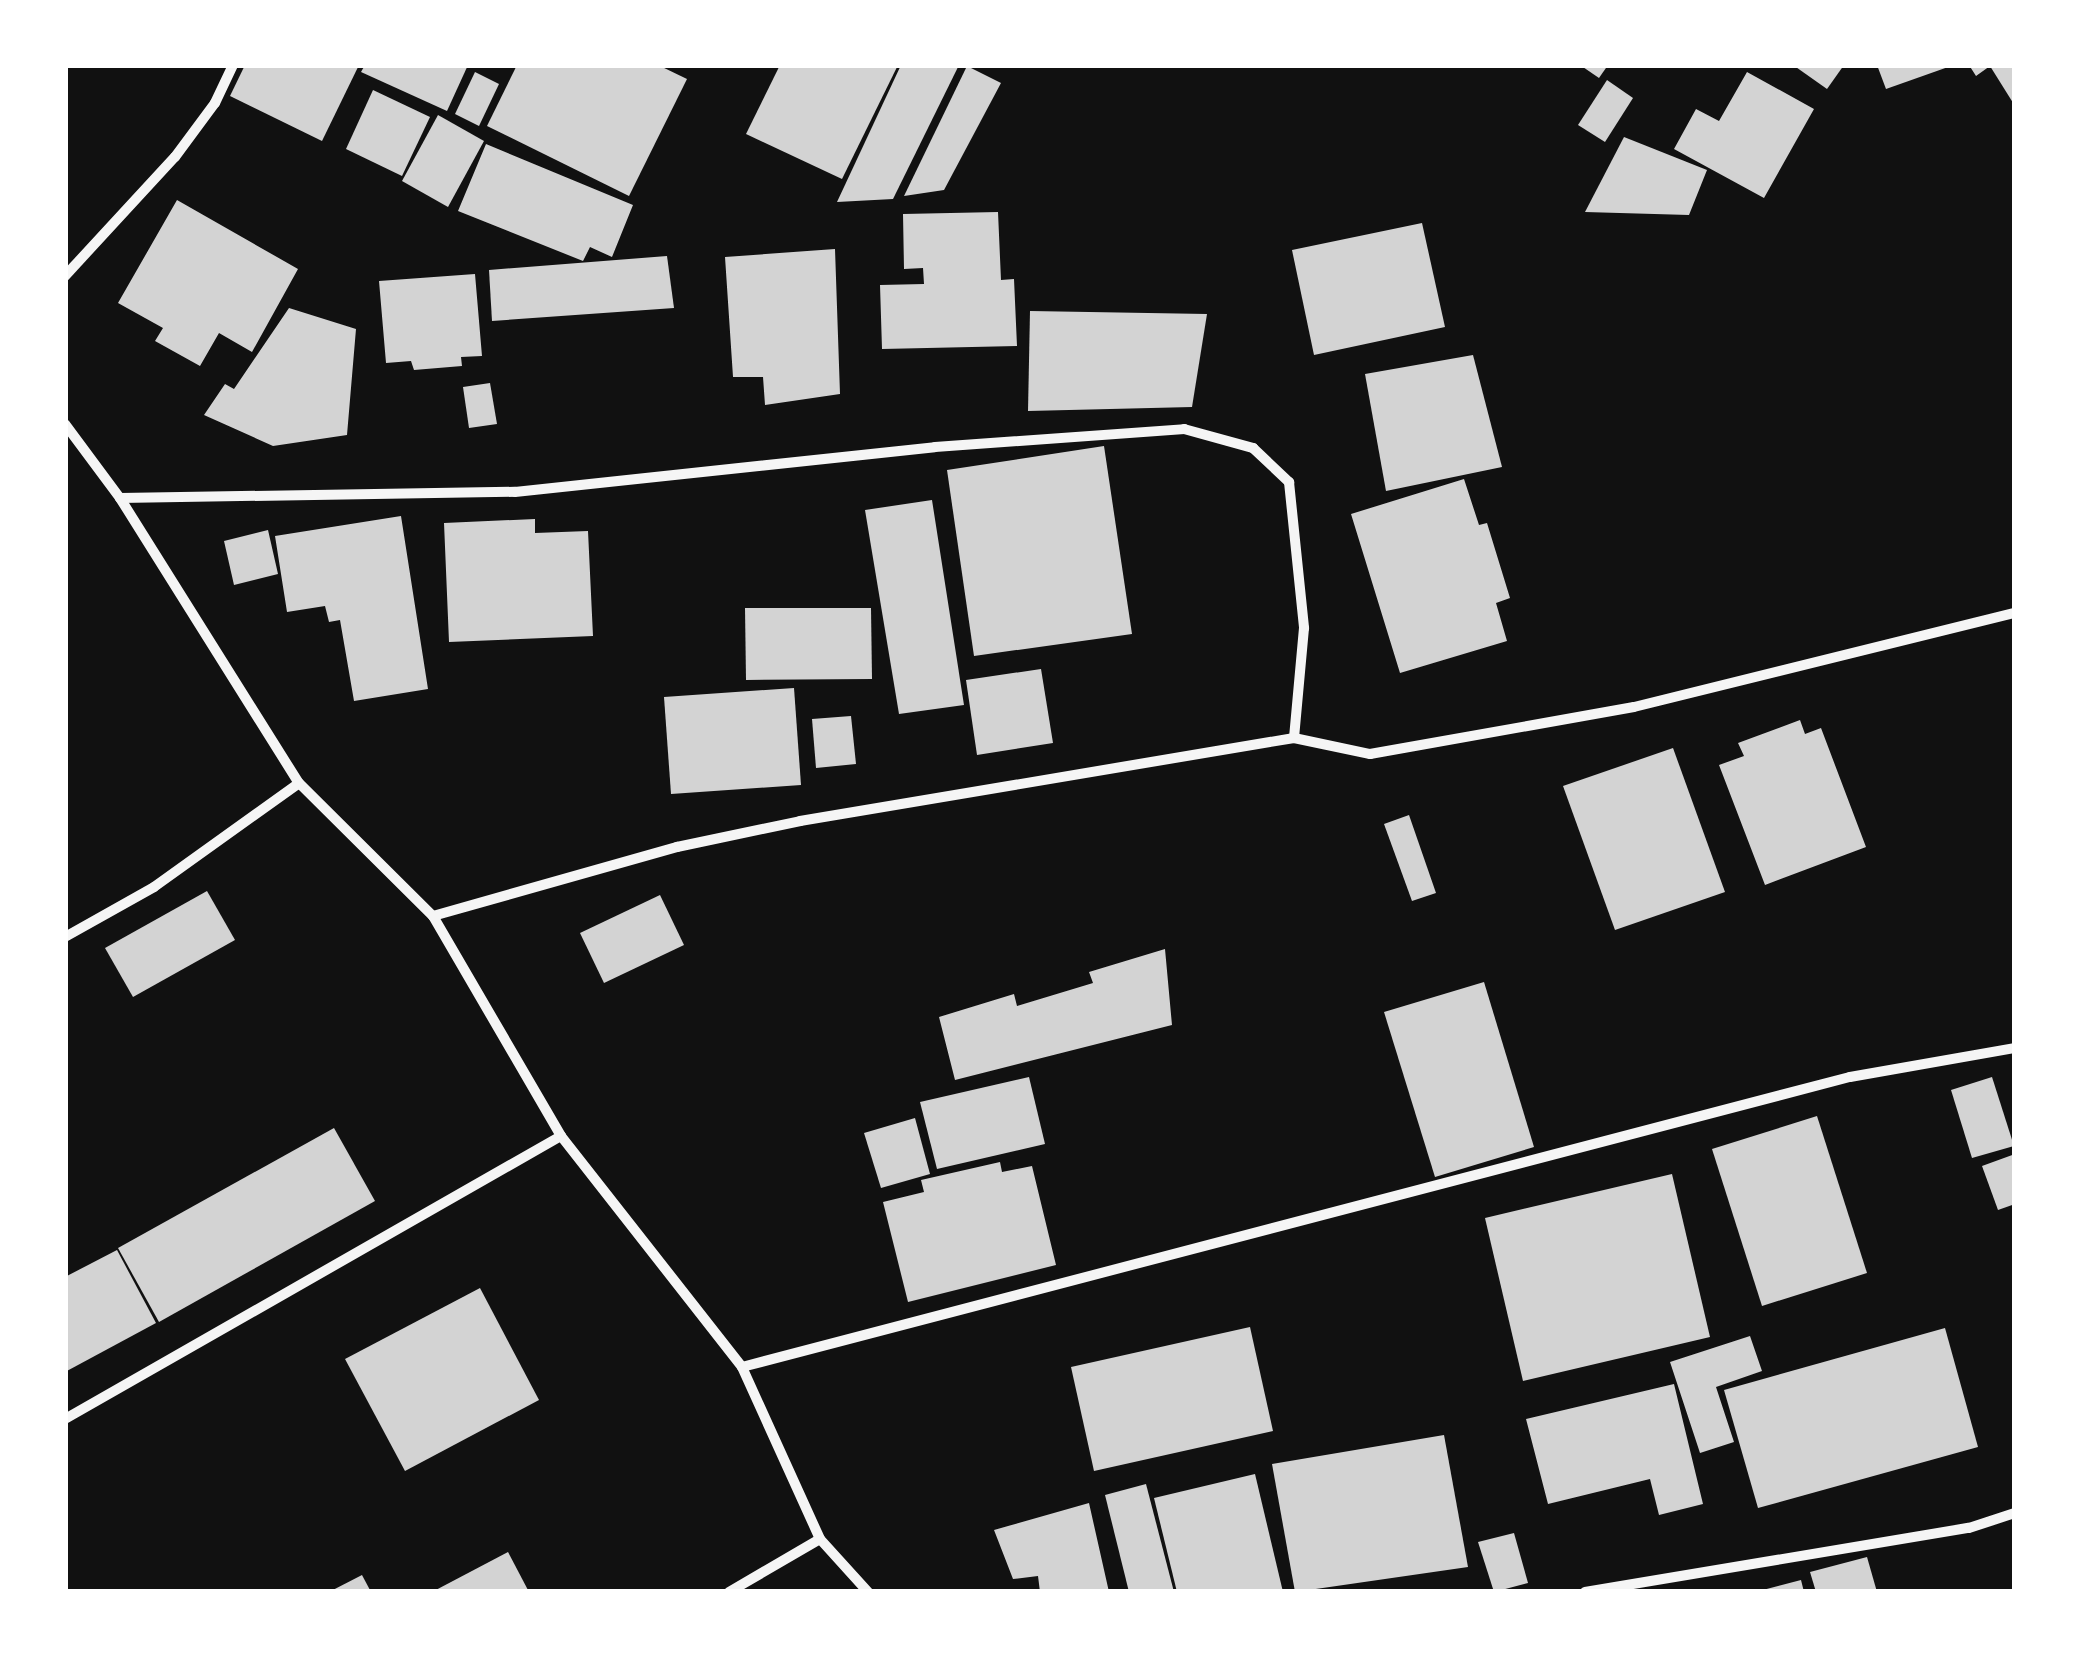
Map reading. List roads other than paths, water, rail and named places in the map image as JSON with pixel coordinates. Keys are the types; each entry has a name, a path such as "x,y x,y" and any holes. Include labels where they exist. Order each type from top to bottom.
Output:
{"street":[{"path":"65,276 175,157 215,103 233,65"},
{"path":"65,424 120,498 299,784 433,916 561,1136 742,1367 820,1539 868,1592"},
{"path":"120,498 515,492 935,447 1184,429 1253,448 1289,482 1304,628 1294,738"},
{"path":"65,450 78,442"},
{"path":"433,916 677,847 800,821 1294,738 1370,754 1634,707 2015,613"},
{"path":"65,936 154,887 299,784"},
{"path":"742,1367 1850,1077 1918,1070 2015,1048"},
{"path":"65,1419 561,1136"},
{"path":"1585,1592 1969,1528 2015,1513"},
{"path":"728,1592 820,1539"}]}
